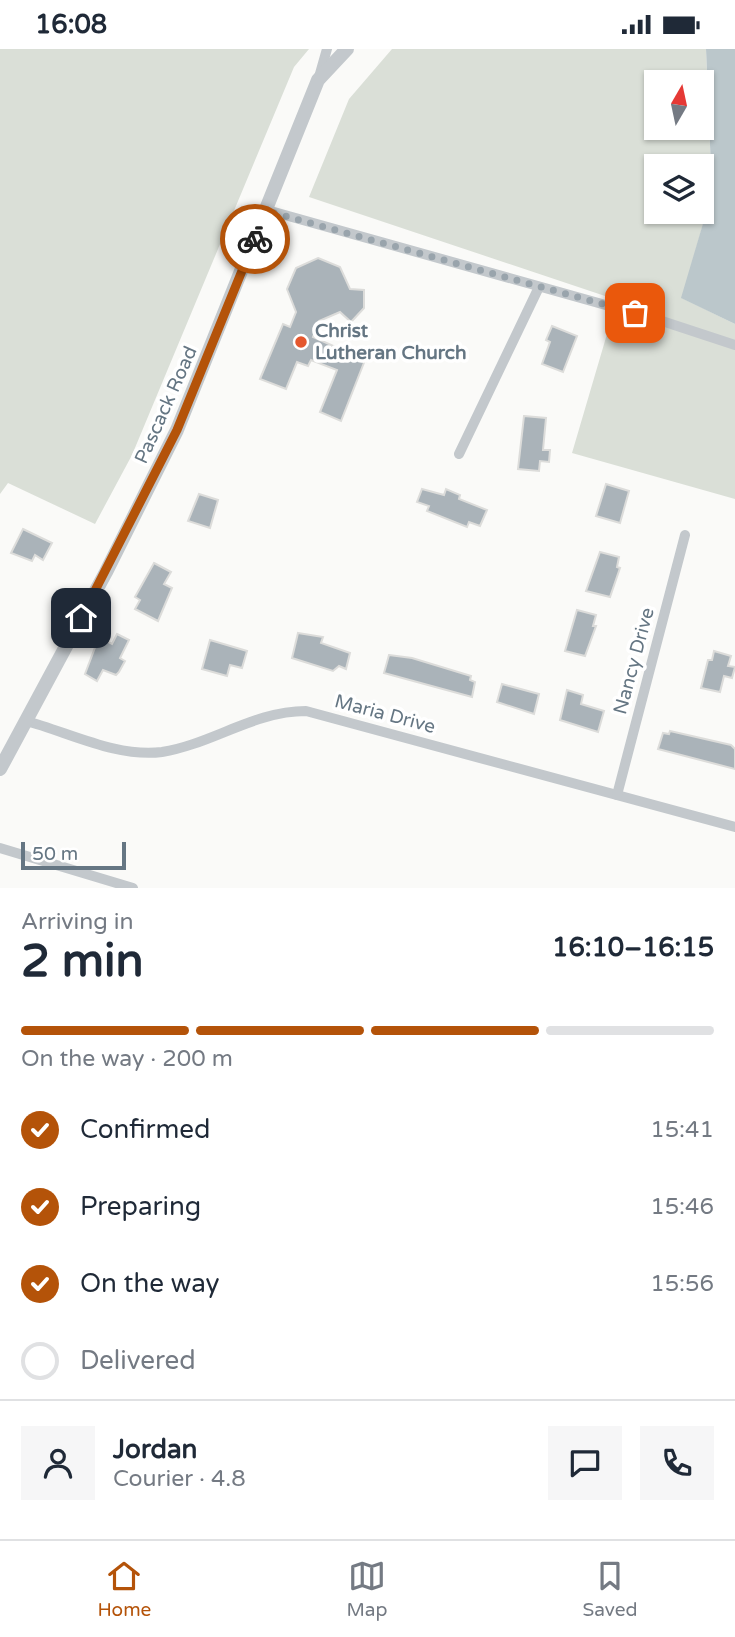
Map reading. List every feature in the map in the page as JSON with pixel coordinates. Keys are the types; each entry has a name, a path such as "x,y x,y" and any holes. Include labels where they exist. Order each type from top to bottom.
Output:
{"street":[{"path":"318,80 327,49"},
{"name":"Pascack Road","path":"0,769 113,560 177,430 318,80 347,49"},
{"path":"267,211 659,320 735,345"},
{"path":"460,454 539,287"},
{"name":"Nancy Drive","path":"617,795 685,535"},
{"name":"Maria Drive","path":"26,722 126,751 144,753 181,747 272,714 306,711 735,827"},
{"path":"0,848 133,888"}],"shaded area":[{"path":"0,49 309,49 294,67 132,455 95,524 8,483 0,494"},
{"path":"392,49 706,49 707,70 644,70 644,140 710,140 710,154 644,154 644,224 703,224 682,298 735,324 735,499 572,453 617,300 309,197 349,99"},
{"path":"706,49 735,49 735,324 681,298 703,224 714,224 714,154 710,154 710,140 714,140 714,70 707,70"}],"building":[{"name":"Christ Lutheran Church","path":"318,258 340,267 350,289 364,290 364,308 351,322 340,312 319,321 313,337 365,360 341,421 320,412 337,370 311,360 308,366 297,362 286,389 260,379 283,324 290,327 296,312 287,289 296,268"},
{"path":"552,326 577,336 563,372 542,364 550,342 546,340"},
{"path":"524,416 546,418 543,450 550,450 549,462 540,461 539,471 518,469"},
{"path":"606,484 629,491 620,523 596,516"},
{"path":"422,489 444,495 446,489 460,495 459,499 487,510 480,526 469,522 467,527 427,511 429,506 417,502"},
{"path":"199,494 218,500 210,528 188,521"},
{"path":"23,529 52,543 43,560 35,555 32,561 11,553"},
{"path":"600,552 619,557 617,567 620,568 610,597 586,591"},
{"path":"154,563 171,572 164,584 172,588 158,621 135,609 140,600 135,597"},
{"path":"577,610 596,615 593,626 596,626 585,656 565,651"},
{"path":"298,633 323,637 321,643 350,653 346,669 339,666 333,671 292,658"},
{"path":"117,634 129,640 120,658 125,661 119,672 116,675 103,670 97,681 85,674 99,637 112,644"},
{"path":"210,640 247,651 242,668 230,665 227,676 202,669"},
{"path":"714,651 731,656 728,666 735,667 732,678 724,676 720,692 701,688 708,660 712,660"},
{"path":"389,655 412,658 471,676 470,680 475,682 472,697 384,673"},
{"path":"502,684 539,694 534,714 497,702"},
{"path":"567,690 583,695 581,704 604,711 598,732 560,720"},
{"path":"670,731 731,745 735,749 735,769 658,749 663,733 669,734"}],"way so far":[{"path":"255,239 267,211 635,313"}],"place":[{"name":"Christ Lutheran Church","path":"301,342"}],"route":[{"path":"81,618 177,430 255,239"}]}
